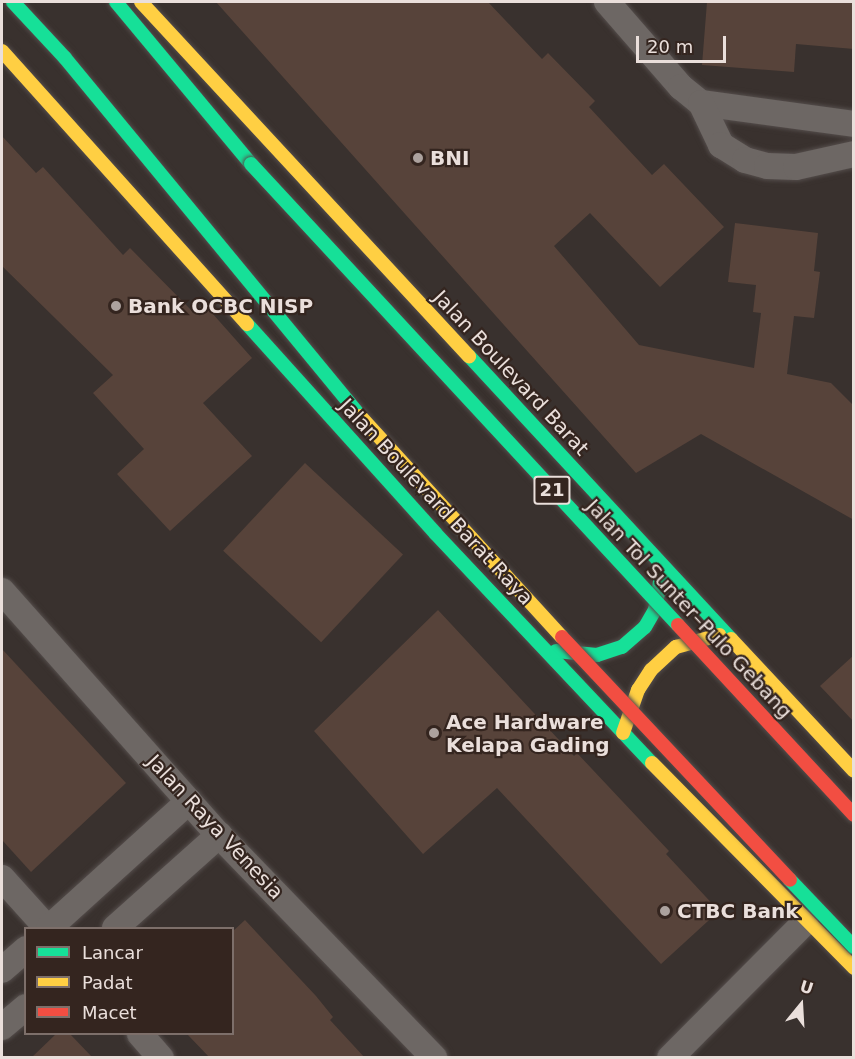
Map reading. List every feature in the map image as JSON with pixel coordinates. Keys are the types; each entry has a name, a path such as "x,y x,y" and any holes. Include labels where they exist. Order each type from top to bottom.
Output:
{"main road":[{"path":"13,2 65,58 329,380 469,539 854,948"},
{"name":"Jalan Tol Sunter–Pulo Gebang","path":"116,2 251,164 854,815"},
{"name":"Jalan Boulevard Barat","path":"141,2 854,771"},
{"name":"Jalan Boulevard Barat Raya","path":"2,51 427,524 622,733 805,922 854,968"},
{"path":"546,650 597,655 622,647 645,627 655,610 663,566"},
{"path":"622,733 638,690 651,670 676,647 726,634"}],"street":[{"path":"607,2 681,87 701,103 721,145 745,160 767,166 796,167 854,154"},
{"path":"701,103 854,124"},
{"name":"Jalan Raya Venesia","path":"2,591 219,835 434,1058"},
{"path":"49,927 189,801"},
{"path":"116,927 219,835"},
{"path":"2,878 47,927"},
{"path":"670,1058 805,922"},
{"path":"2,970 24,951"},
{"path":"2,1028 24,1009"},
{"path":"141,1035 161,1058"}],"building":[{"path":"216,2 488,2 542,59 548,53 595,101 589,107 652,175 664,164 724,227 660,287 590,213 554,246 639,345 754,368 761,313 753,312 756,285 728,282 735,223 818,233 814,271 820,272 814,318 794,316 787,374 831,383 854,406 854,520 701,434 636,473"},
{"path":"707,2 854,2 854,49 796,44 794,72 702,65"},
{"path":"2,136 36,173 43,167 123,255 130,248 194,313 204,304 252,358 203,403 252,456 170,531 117,474 144,449 93,393 113,375 2,266"},
{"path":"305,463 403,554 321,642 223,551"},
{"name":"Ace Hardware Kelapa Gading","path":"438,610 574,756 577,753 669,851 666,854 719,911 661,964 497,788 423,854 314,731"},
{"path":"2,649 126,783 31,872 2,840"},
{"path":"854,655 854,722 820,686"},
{"path":"245,920 316,996 333,1017 330,1020 365,1058 210,1058 188,1035 234,1035 234,930"},
{"path":"55,1035 71,1035 93,1058 31,1058"}],"traffic: fast":[{"path":"13,2 65,58 360,416"},
{"path":"116,2 251,164"},
{"path":"251,164 678,625"},
{"path":"247,324 435,533 652,763"},
{"path":"469,356 731,639"},
{"path":"556,651 597,655 622,647 645,627 655,610 661,576"},
{"path":"790,880 854,947"}],"traffic: slow":[{"path":"141,2 469,356"},
{"path":"2,51 247,324"},
{"path":"360,416 562,637"},
{"path":"623,733 638,690 651,670 676,647 719,635"},
{"path":"731,639 854,771"},
{"path":"652,763 854,968"}],"traffic: jam":[{"path":"678,625 854,815"},
{"path":"562,637 790,880"}],"place":[{"name":"BNI","path":"418,158"},
{"name":"Bank OCBC NISP","path":"116,306"},
{"name":"Ace Hardware Kelapa Gading","path":"434,733"},
{"name":"CTBC Bank","path":"665,911"}]}
